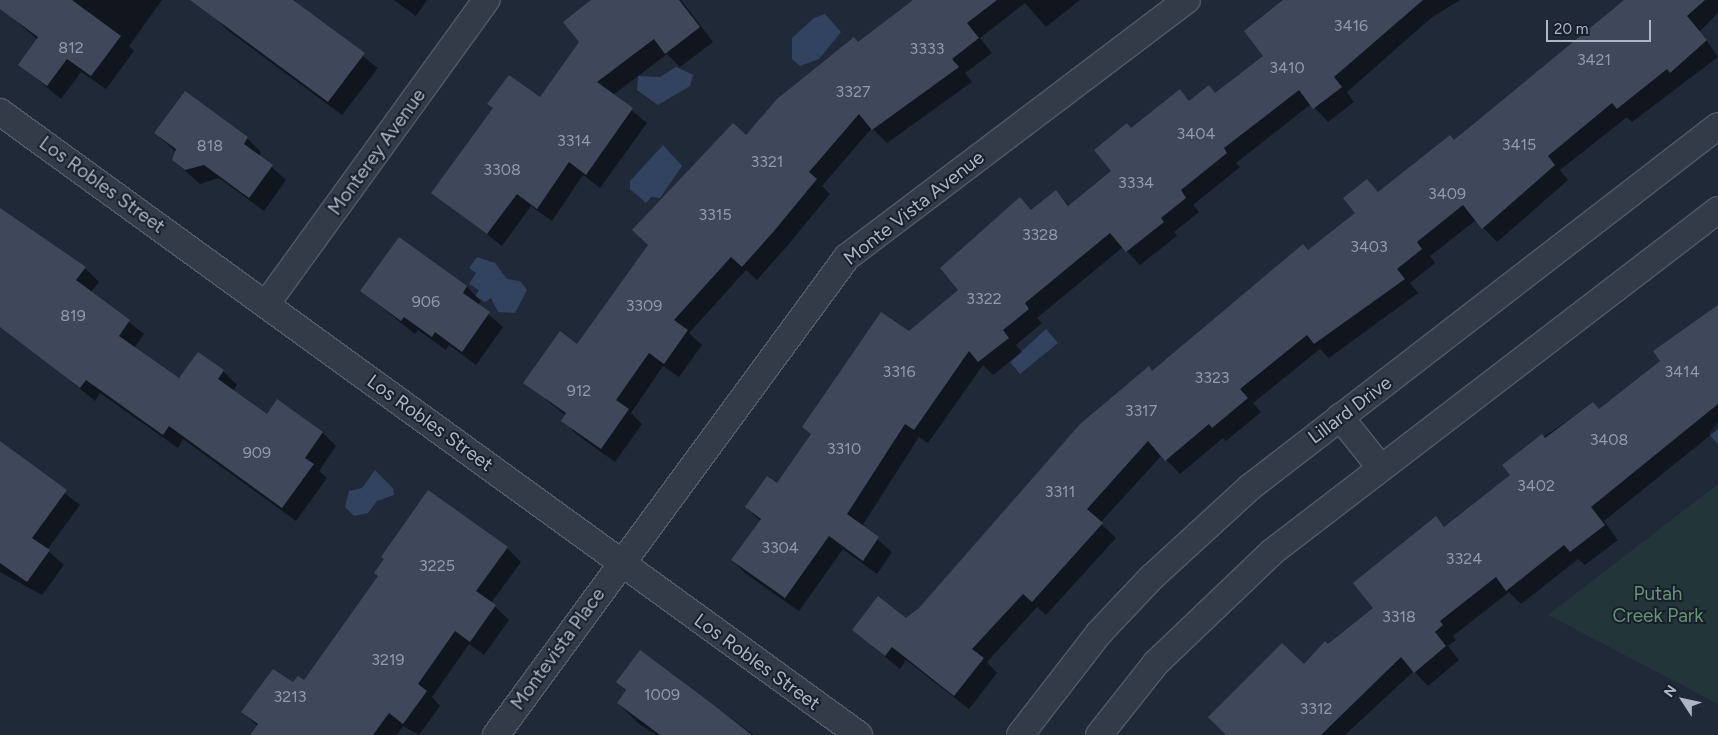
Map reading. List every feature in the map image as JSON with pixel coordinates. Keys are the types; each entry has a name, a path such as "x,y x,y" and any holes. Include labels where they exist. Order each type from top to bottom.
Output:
{"street":[{"name":"Monterey Avenue","path":"268,303 486,0"},
{"name":"Monte Vista Avenue","path":"620,562 847,257 1187,0"},
{"name":"Los Robles Street","path":"0,112 268,303 859,735"},
{"name":"Lillard Drive","path":"1020,735 1099,633 1152,577 1250,488 1340,416 1718,126"},
{"path":"1099,735 1156,663 1221,597 1380,467 1718,210"},
{"path":"1340,416 1380,467"},
{"name":"Montevista Place","path":"496,735 620,562"}],"green space":[{"name":"Putah Creek Park","path":"1718,484 1718,704 1548,615"}],"water":[{"path":"825,14 841,32 819,59 800,66 792,59 792,38 814,18"},
{"path":"676,67 693,75 690,86 658,105 637,90 638,76 660,77"},
{"path":"663,145 682,166 660,198 651,197 646,203 630,189 630,181"},
{"path":"477,257 495,263 507,279 520,281 527,290 515,313 498,312 491,298 485,302 475,296 479,290 469,284 476,273 469,268"},
{"path":"1046,329 1058,343 1020,374 1010,362"},
{"path":"1718,421 1718,444 1709,434"},
{"path":"375,470 393,488 394,495 377,501 368,513 354,516 345,507 349,491 362,488"}],"building":[{"path":"0,0 72,0 121,36 91,76 67,59 47,86 18,65 38,37 0,9"},
{"path":"190,0 293,0 365,53 328,102"},
{"path":"591,0 679,0 700,27 665,54 654,39 597,82 633,108 586,175 569,162 537,209 517,194 487,234 431,193 493,108 487,104 509,75 540,97 579,42 563,22"},
{"path":"913,0 997,0 967,23 979,38 952,59 959,67 872,130 859,114 809,172 817,179 742,267 731,257 674,320 688,330 664,364 649,353 616,400 629,409 601,449 561,421 566,413 523,383 560,331 577,344 648,245 632,230 733,123 746,135 777,99 854,37 858,42"},
{"path":"1283,0 1423,0 1334,77 1342,87 1313,109 1299,90 1224,148 1227,153 1181,190 1186,198 1161,218 1164,222 1126,252 1110,233 1025,303 1029,309 1003,330 1009,338 978,362 969,351 914,430 905,424 847,514 879,537 863,561 829,536 785,598 731,560 761,519 745,507 767,476 777,483 811,434 802,427 881,312 909,331 958,290 940,268 1020,197 1031,210 1056,190 1068,206 1111,171 1094,150 1127,123 1131,128 1180,89 1189,101 1209,85 1215,93 1263,56 1244,31"},
{"path":"1624,0 1705,0 1687,16 1707,40 1670,73 1667,69 1617,109 1612,103 1548,156 1555,165 1482,229 1463,205 1417,242 1422,249 1397,269 1405,279 1314,344 1307,335 1240,389 1248,398 1212,428 1209,424 1165,461 1148,441 1087,509 1103,523 1032,602 1023,594 972,649 984,658 954,696 892,647 885,656 852,630 878,596 906,618 919,608 1080,424 1149,366 1152,371 1303,244 1308,250 1355,213 1343,198 1367,179 1378,192 1450,135 1454,140"},
{"path":"185,91 248,137 244,144 273,165 249,198 204,165 185,170 172,160 176,149 154,133"},
{"path":"0,208 86,267 76,280 130,320 119,336 179,378 198,352 224,370 218,379 267,414 277,399 323,432 305,458 314,464 282,508 169,426 163,435 86,380 80,388 0,327"},
{"path":"399,237 467,286 463,293 490,312 462,352 435,332 432,337 404,317 401,321 360,291"},
{"path":"1718,305 1718,404 1591,507 1605,525 1570,552 1564,545 1506,591 1496,577 1440,621 1443,625 1435,632 1446,646 1414,673 1401,657 1321,735 1226,735 1208,717 1282,643 1304,664 1325,641 1328,644 1373,608 1353,583 1436,516 1444,527 1510,475 1502,465 1542,434 1545,438 1593,402 1599,409 1660,361 1653,351"},
{"path":"0,441 67,490 32,538 50,550 27,582 0,563"},
{"path":"428,490 508,547 476,591 496,605 470,642 455,631 418,684 427,691 403,724 389,713 373,735 250,735 258,724 241,712 273,669 293,682 298,676 304,680 378,576 374,573 384,559 381,557"},
{"path":"640,650 752,735 660,735 617,703 626,690 616,682"}]}
